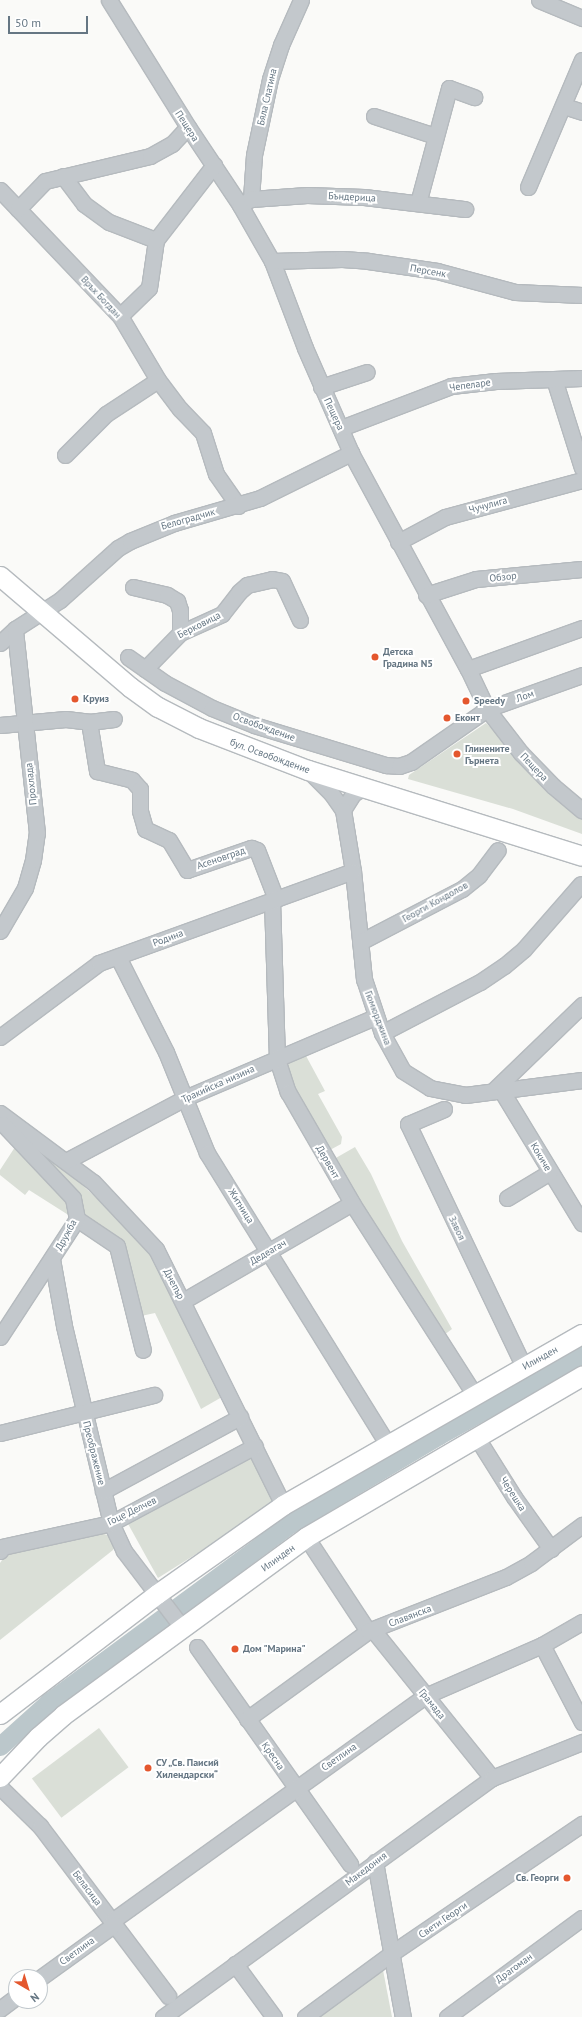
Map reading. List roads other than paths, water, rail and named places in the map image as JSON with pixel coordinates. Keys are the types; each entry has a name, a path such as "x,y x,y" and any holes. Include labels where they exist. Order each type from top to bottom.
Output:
{"main road":[{"name":"бул. Освобождение","path":"0,576 41,612 158,707 241,746 308,770 582,856"},
{"name":"Илинден","path":"0,1714 160,1598 283,1505 387,1443 582,1334"},
{"name":"Илинден","path":"0,1777 38,1737 63,1715 179,1623 306,1537 582,1376"}],"street":[{"name":"Пещера","path":"109,0 188,127 214,165 245,202 272,261 321,387 341,428 351,453 426,595 468,669 487,710 521,753 553,786 582,810"},
{"name":"Бяла Слатина","path":"245,202 270,79 281,45 301,0"},
{"path":"539,0 582,18"},
{"path":"528,187 564,106 582,60"},
{"path":"418,203 449,88 474,97"},
{"path":"564,106 582,112"},
{"path":"374,116 435,136"},
{"path":"18,209 45,181 150,156 172,144 188,127"},
{"path":"120,316 149,288 156,240 214,165"},
{"path":"63,176 84,204 109,222 156,240"},
{"name":"Връх Богдан","path":"0,190 120,316 158,380 180,409 203,433 216,474 238,506"},
{"name":"Бъндерица","path":"245,202 314,195 364,197 465,209"},
{"name":"Персенк","path":"272,261 342,259 368,261 437,271 515,292 582,295"},
{"path":"321,387 367,372"},
{"name":"Чепеларе","path":"341,428 451,386 582,378"},
{"path":"554,379 582,468"},
{"path":"65,454 106,414 158,380"},
{"name":"Белоградчик","path":"0,643 15,629 60,600 118,548 130,541 174,522 238,506 280,490 351,453"},
{"name":"Чучулига","path":"398,542 445,517 582,480"},
{"name":"Обзор","path":"426,595 476,579 582,569"},
{"name":"Берковица","path":"145,669 180,633 222,614 245,587 272,579 282,581 286,586 300,620"},
{"path":"133,587 167,595 176,601 180,610 180,633"},
{"path":"468,669 582,628"},
{"name":"Прохлада","path":"0,931 4,919 25,888 33,860 37,832 15,629"},
{"name":"Освобождение","path":"128,657 165,683 212,708 267,730 386,765 398,766 411,762"},
{"name":"Лом","path":"411,762 487,710 582,675"},
{"path":"0,725 66,719 89,722 114,719"},
{"name":"Асеновград","path":"89,722 97,771 132,780 140,789 140,811 145,829 169,840 187,870 252,848 257,850 274,899"},
{"path":"308,770 331,793 343,810 353,794 364,787"},
{"name":"Гюмюрджина","path":"343,810 353,870 364,979 375,1016 382,1033 403,1071 421,1084 440,1091 465,1095 582,1080"},
{"name":"Георги Кондолов","path":"360,942 462,889 479,876 498,850"},
{"name":"Родина","path":"0,1037 99,964 353,870"},
{"path":"382,1033 480,982 504,966 524,949 581,884"},
{"name":"Дервент","path":"274,899 277,1059 288,1092 352,1203 474,1394"},
{"name":"Житница","path":"118,957 166,1052 207,1153 387,1443"},
{"path":"497,1090 582,1005"},
{"name":"Тракийска низина","path":"66,1161 185,1098 375,1016"},
{"name":"Кокиче","path":"497,1090 582,1223"},
{"name":"Завоя","path":"444,1109 408,1124 524,1367"},
{"name":"Днепър","path":"0,1113 93,1182 156,1249 283,1505"},
{"name":"Дружба","path":"0,1121 73,1198 77,1219 0,1337"},
{"path":"507,1198 550,1172"},
{"name":"Дедеагач","path":"183,1301 352,1203"},
{"path":"77,1219 117,1246 143,1350"},
{"name":"Преображение","path":"52,1259 64,1326 83,1412 111,1523 124,1551 179,1623"},
{"path":"0,1433 154,1395"},
{"path":"103,1491 240,1417"},
{"name":"Черешка","path":"477,1438 514,1498 551,1549"},
{"name":"Гоце Делчев","path":"1,1547 111,1523 255,1446"},
{"name":"Славянска","path":"247,1719 370,1631 490,1585 531,1564 582,1526"},
{"name":"Грамада","path":"306,1537 370,1631 426,1696 492,1778"},
{"name":"Светлина","path":"48,1972 295,1788 426,1696 542,1645 582,1622"},
{"path":"542,1645 582,1722"},
{"name":"Кресна","path":"197,1647 350,1864"},
{"name":"Македония","path":"163,2017 176,2006 492,1778 582,1742"},
{"name":"Беласица","path":"0,1787 40,1826 176,2006"},
{"name":"Свети Георги","path":"305,2017 392,1953 582,1824"},
{"path":"375,1862 403,2017"},
{"name":"Драгоман","path":"447,2017 582,1918"},
{"path":"235,1964 274,2017"}],"waterway":[{"path":"0,1746 49,1702 291,1523 439,1435 582,1355"}],"place":[{"name":"Детска Градина N5","path":"375,657"},
{"name":"Круиз","path":"75,699"},
{"name":"Speedy","path":"466,701"},
{"name":"Еконт","path":"447,718"},
{"name":"Глинените Гърнета","path":"457,754"},
{"name":"Дом \"Марина\"","path":"235,1649"},
{"name":"СУ „Св. Паисий Хилендарски“","path":"148,1768"},
{"name":"Св. Георги","path":"567,1878"}]}
